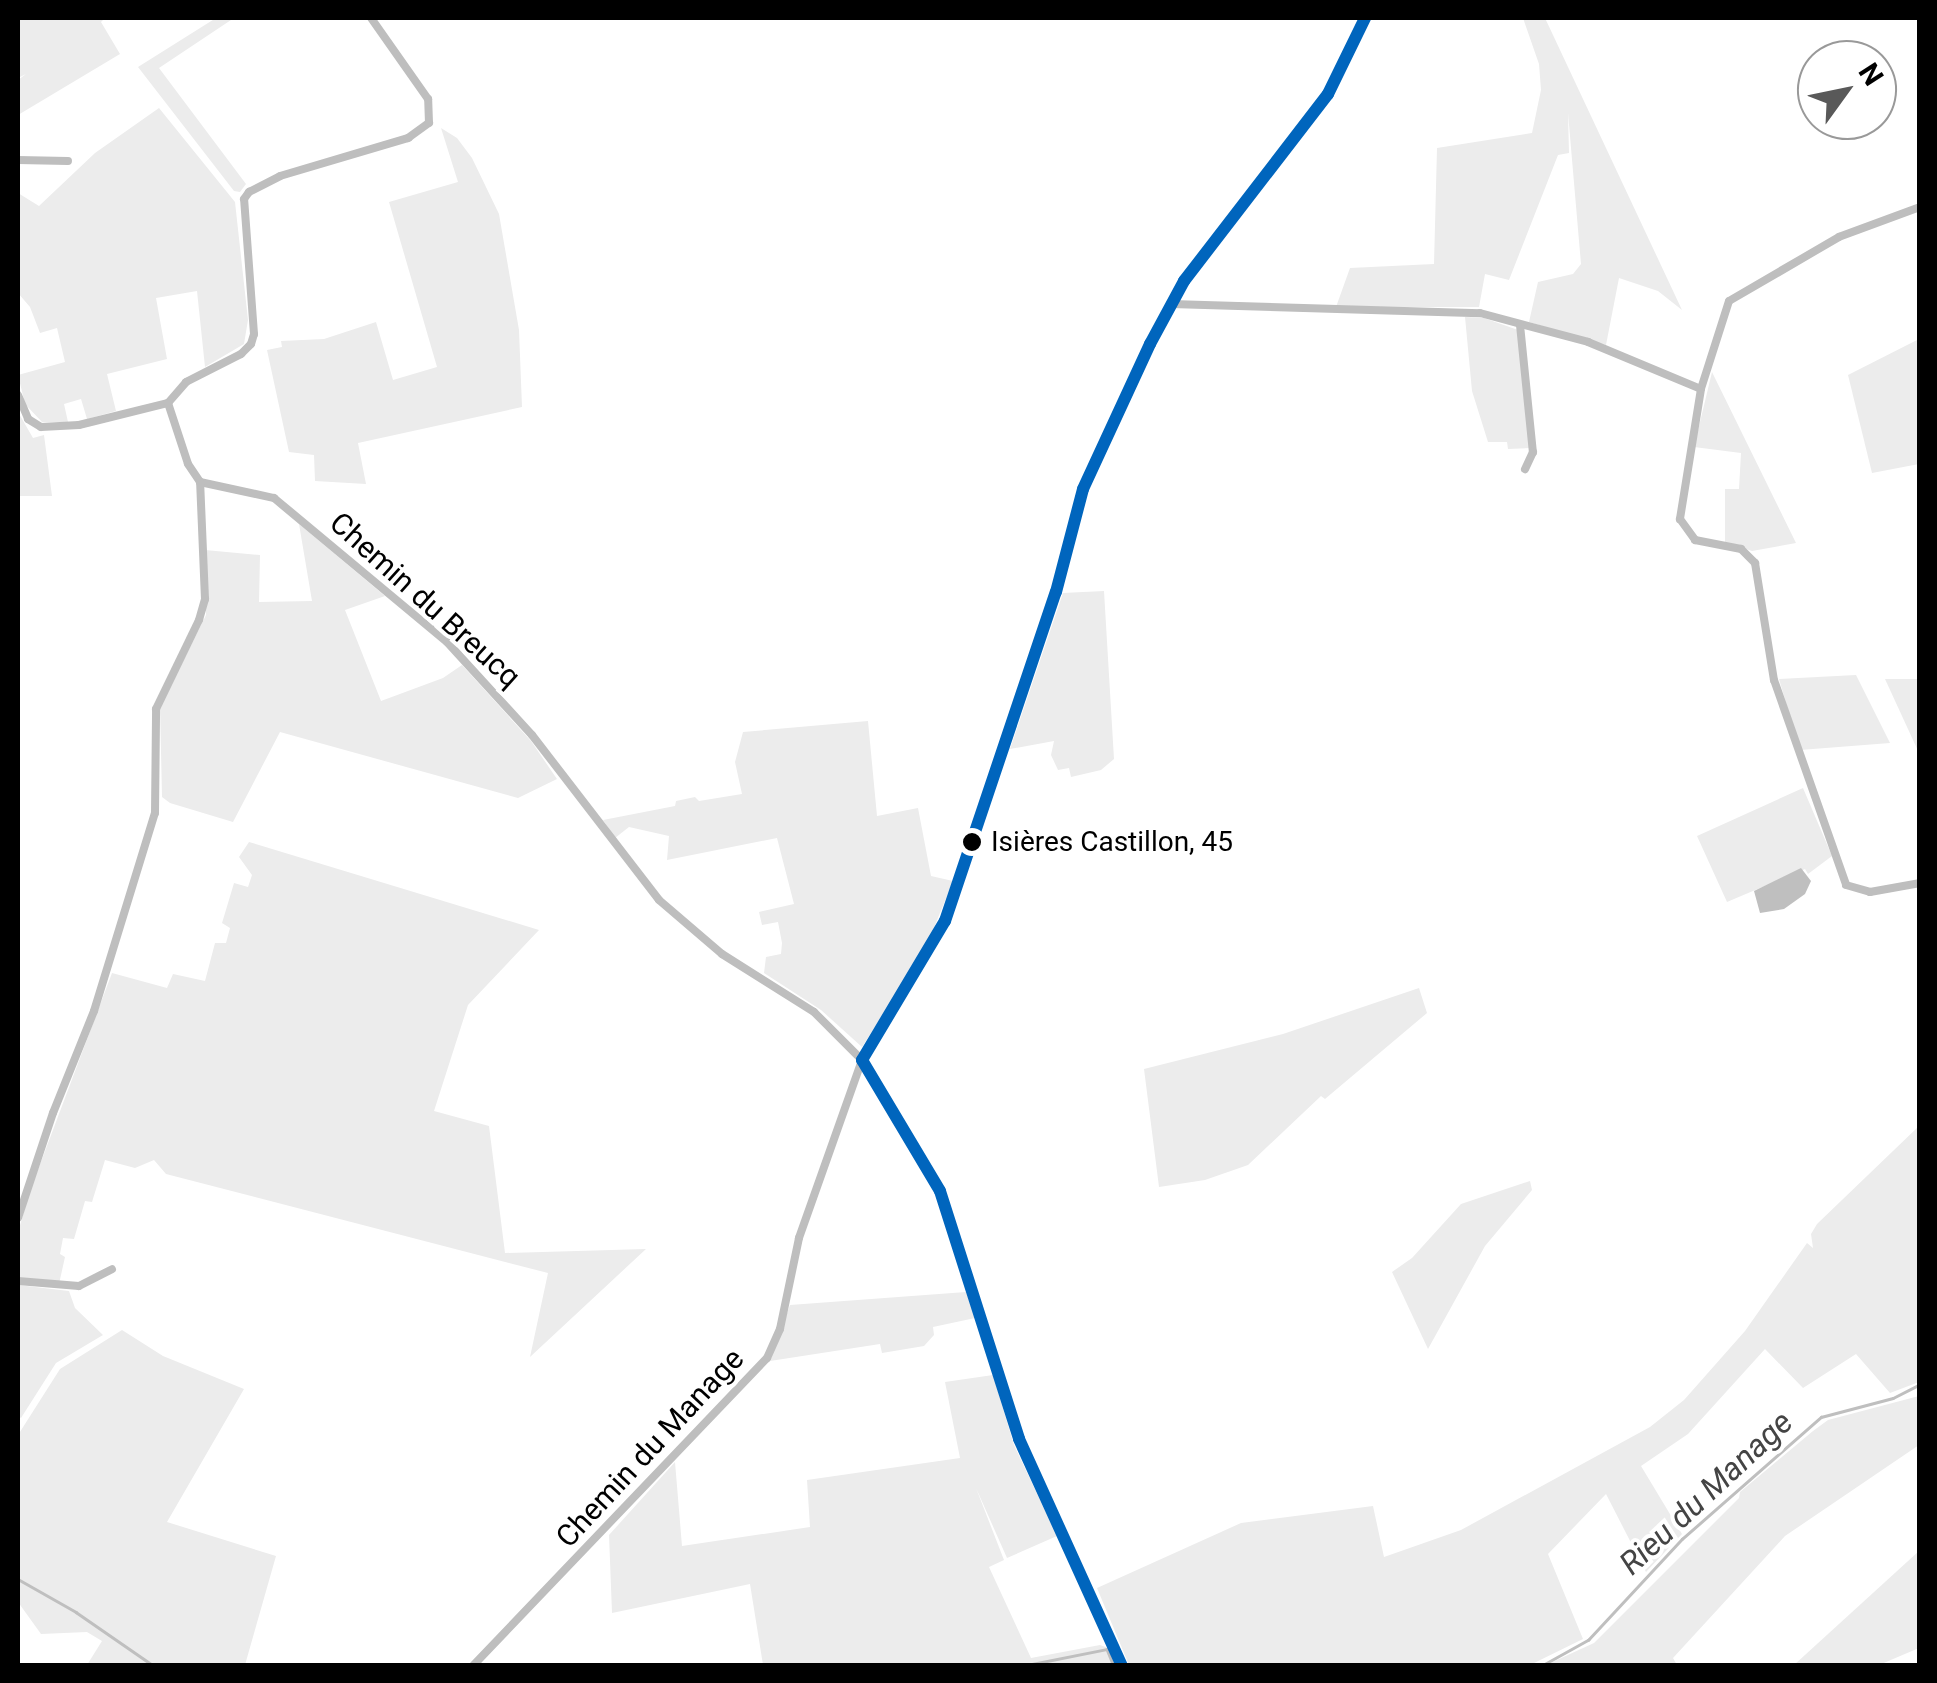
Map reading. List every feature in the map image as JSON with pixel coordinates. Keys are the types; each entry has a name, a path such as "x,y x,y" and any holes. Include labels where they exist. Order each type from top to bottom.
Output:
{"street":[{"path":"18,395 28,419 54,429 168,403 186,382 241,354 251,344 254,334 244,199 249,192 280,176 408,138 429,123 428,100 371,18"},
{"path":"1122,1666 1019,1439 940,1190 862,1060 945,922 1056,592 1083,489 1171,304 1328,94 1365,18"},
{"path":"18,160 68,161"},
{"path":"1920,206 1867,224 1738,292 1723,313 1702,388 1685,482 1683,528 1695,540 1741,548 1755,564 1774,680 1846,885 1852,890 1870,892 1920,883"},
{"path":"1171,304 1480,313 1588,342 1702,388"},
{"path":"1520,325 1534,452 1524,469"},
{"path":"18,1218 52,1114 94,1011 155,813 156,709 199,620 205,599 200,482 188,464 168,403"},
{"name":"Chemin du Breucq","path":"200,482 274,498 447,642 502,699 639,878 676,916 722,954 814,1012 862,1060"},
{"name":"Chemin du Manage","path":"473,1666 767,1358 780,1329 799,1238 862,1060"},
{"path":"18,1282 79,1286 112,1269"}],"shaded area":[{"path":"18,18 105,18 101,22 120,54 18,115 18,80 26,74 18,78"},
{"path":"216,18 234,18 159,68 246,184 240,192 234,191 138,67"},
{"path":"1523,18 1545,18 1682,310 1658,291 1619,278 1606,345 1529,322 1538,282 1573,274 1581,264 1568,113 1569,153 1558,155 1509,280 1485,274 1479,307 1336,307 1350,268 1434,264 1437,148 1532,133 1541,90 1539,64"},
{"path":"159,108 235,202 248,320 244,344 205,367 197,291 156,298 167,359 107,374 116,411 87,419 81,399 64,404 68,422 42,422 25,404 18,375 65,362 57,328 40,333 30,307 18,293 18,193 39,206 95,153"},
{"path":"441,128 457,138 472,158 499,214 519,330 522,407 358,443 366,484 315,481 314,455 289,452 267,350 282,347 281,341 324,339 376,322 393,380 437,367 389,202 458,182"},
{"path":"1465,317 1484,318 1518,330 1530,448 1508,449 1507,442 1488,442 1472,391"},
{"path":"1919,339 1919,464 1872,473 1848,375"},
{"path":"1712,372 1796,543 1752,551 1725,542 1725,489 1739,489 1741,453 1694,447"},
{"path":"18,412 33,438 44,435 52,496 18,496"},
{"path":"299,524 385,596 345,610 381,701 443,678 462,665 531,741 557,779 518,798 280,732 233,822 170,803 162,797 160,707 206,615 205,550 260,555 259,602 312,601"},
{"path":"1104,591 1114,759 1101,770 1071,777 1069,768 1058,770 1051,755 1054,741 1010,749 1063,593"},
{"path":"1856,675 1890,743 1800,750 1779,679"},
{"path":"1885,679 1919,679 1919,753"},
{"path":"868,721 877,816 918,808 931,876 953,881 927,945 862,1047 821,1010 764,973 766,957 781,954 782,943 778,922 762,925 759,912 794,904 777,838 667,860 669,836 629,827 615,838 603,820 675,806 676,801 695,797 699,801 742,794 735,762 743,732"},
{"path":"1803,788 1832,856 1808,874 1805,869 1727,902 1697,836"},
{"path":"249,842 539,930 468,1005 434,1111 489,1126 505,1253 646,1249 530,1357 548,1273 166,1174 154,1160 135,1168 105,1160 92,1202 85,1201 74,1239 63,1238 60,1254 65,1257 59,1284 18,1278 18,1232 30,1191 112,973 167,988 173,974 205,981 215,943 226,943 230,928 222,923 234,883 248,887 252,875 239,857"},
{"path":"1801,868 1811,881 1805,894 1784,909 1760,913 1754,891"},
{"path":"1419,988 1427,1013 1325,1099 1321,1096 1248,1165 1205,1180 1159,1187 1144,1069 1283,1034"},
{"path":"1919,1126 1919,1382 1890,1393 1856,1354 1803,1388 1765,1349 1688,1434 1641,1466 1682,1534 1646,1572 1606,1494 1548,1554 1583,1639 1530,1665 1129,1665 1097,1588 1241,1523 1373,1506 1384,1557 1461,1530 1650,1427 1684,1400 1745,1331 1807,1243 1813,1248 1811,1234 1817,1224"},
{"path":"1530,1181 1532,1190 1485,1246 1428,1349 1392,1272 1412,1258 1461,1204"},
{"path":"18,1285 69,1291 75,1308 103,1335 56,1363 21,1418 18,1416"},
{"path":"966,1292 975,1318 933,1327 934,1335 924,1346 882,1353 880,1344 770,1361 790,1305"},
{"path":"122,1330 163,1356 244,1389 167,1522 276,1556 245,1665 87,1665 102,1641 87,1632 41,1634 18,1602 18,1435 60,1369"},
{"path":"993,1375 1014,1445 1057,1536 1007,1558 976,1488 1004,1560 989,1567 1031,1658 1100,1645 1111,1649 1117,1665 763,1665 750,1584 612,1613 609,1535 675,1462 682,1546 810,1527 807,1480 960,1458 945,1382"},
{"path":"1919,1396 1919,1445 1785,1536 1673,1658 1677,1665 1546,1665 1594,1643 1739,1498 1740,1492 1828,1420"},
{"path":"1919,1551 1919,1648 1879,1665 1794,1665"}],"waterway":[{"name":"Rieu du Manage","path":"1541,1666 1588,1640 1682,1539 1821,1417 1893,1398 1920,1384"},
{"name":"Rieu du Manage","path":"18,1579 76,1612 154,1666"},
{"name":"Rieu du Manage","path":"1022,1666 1107,1649 1114,1666"}],"transit line":[{"path":"862,1060 945,921 1056,592 1083,489 1150,344 1184,281 1328,94 1365,18"},
{"path":"862,1060 940,1191 1019,1439 1122,1666"}],"place":[{"name":"Isières Castillon, 45","path":"972,842"}]}
